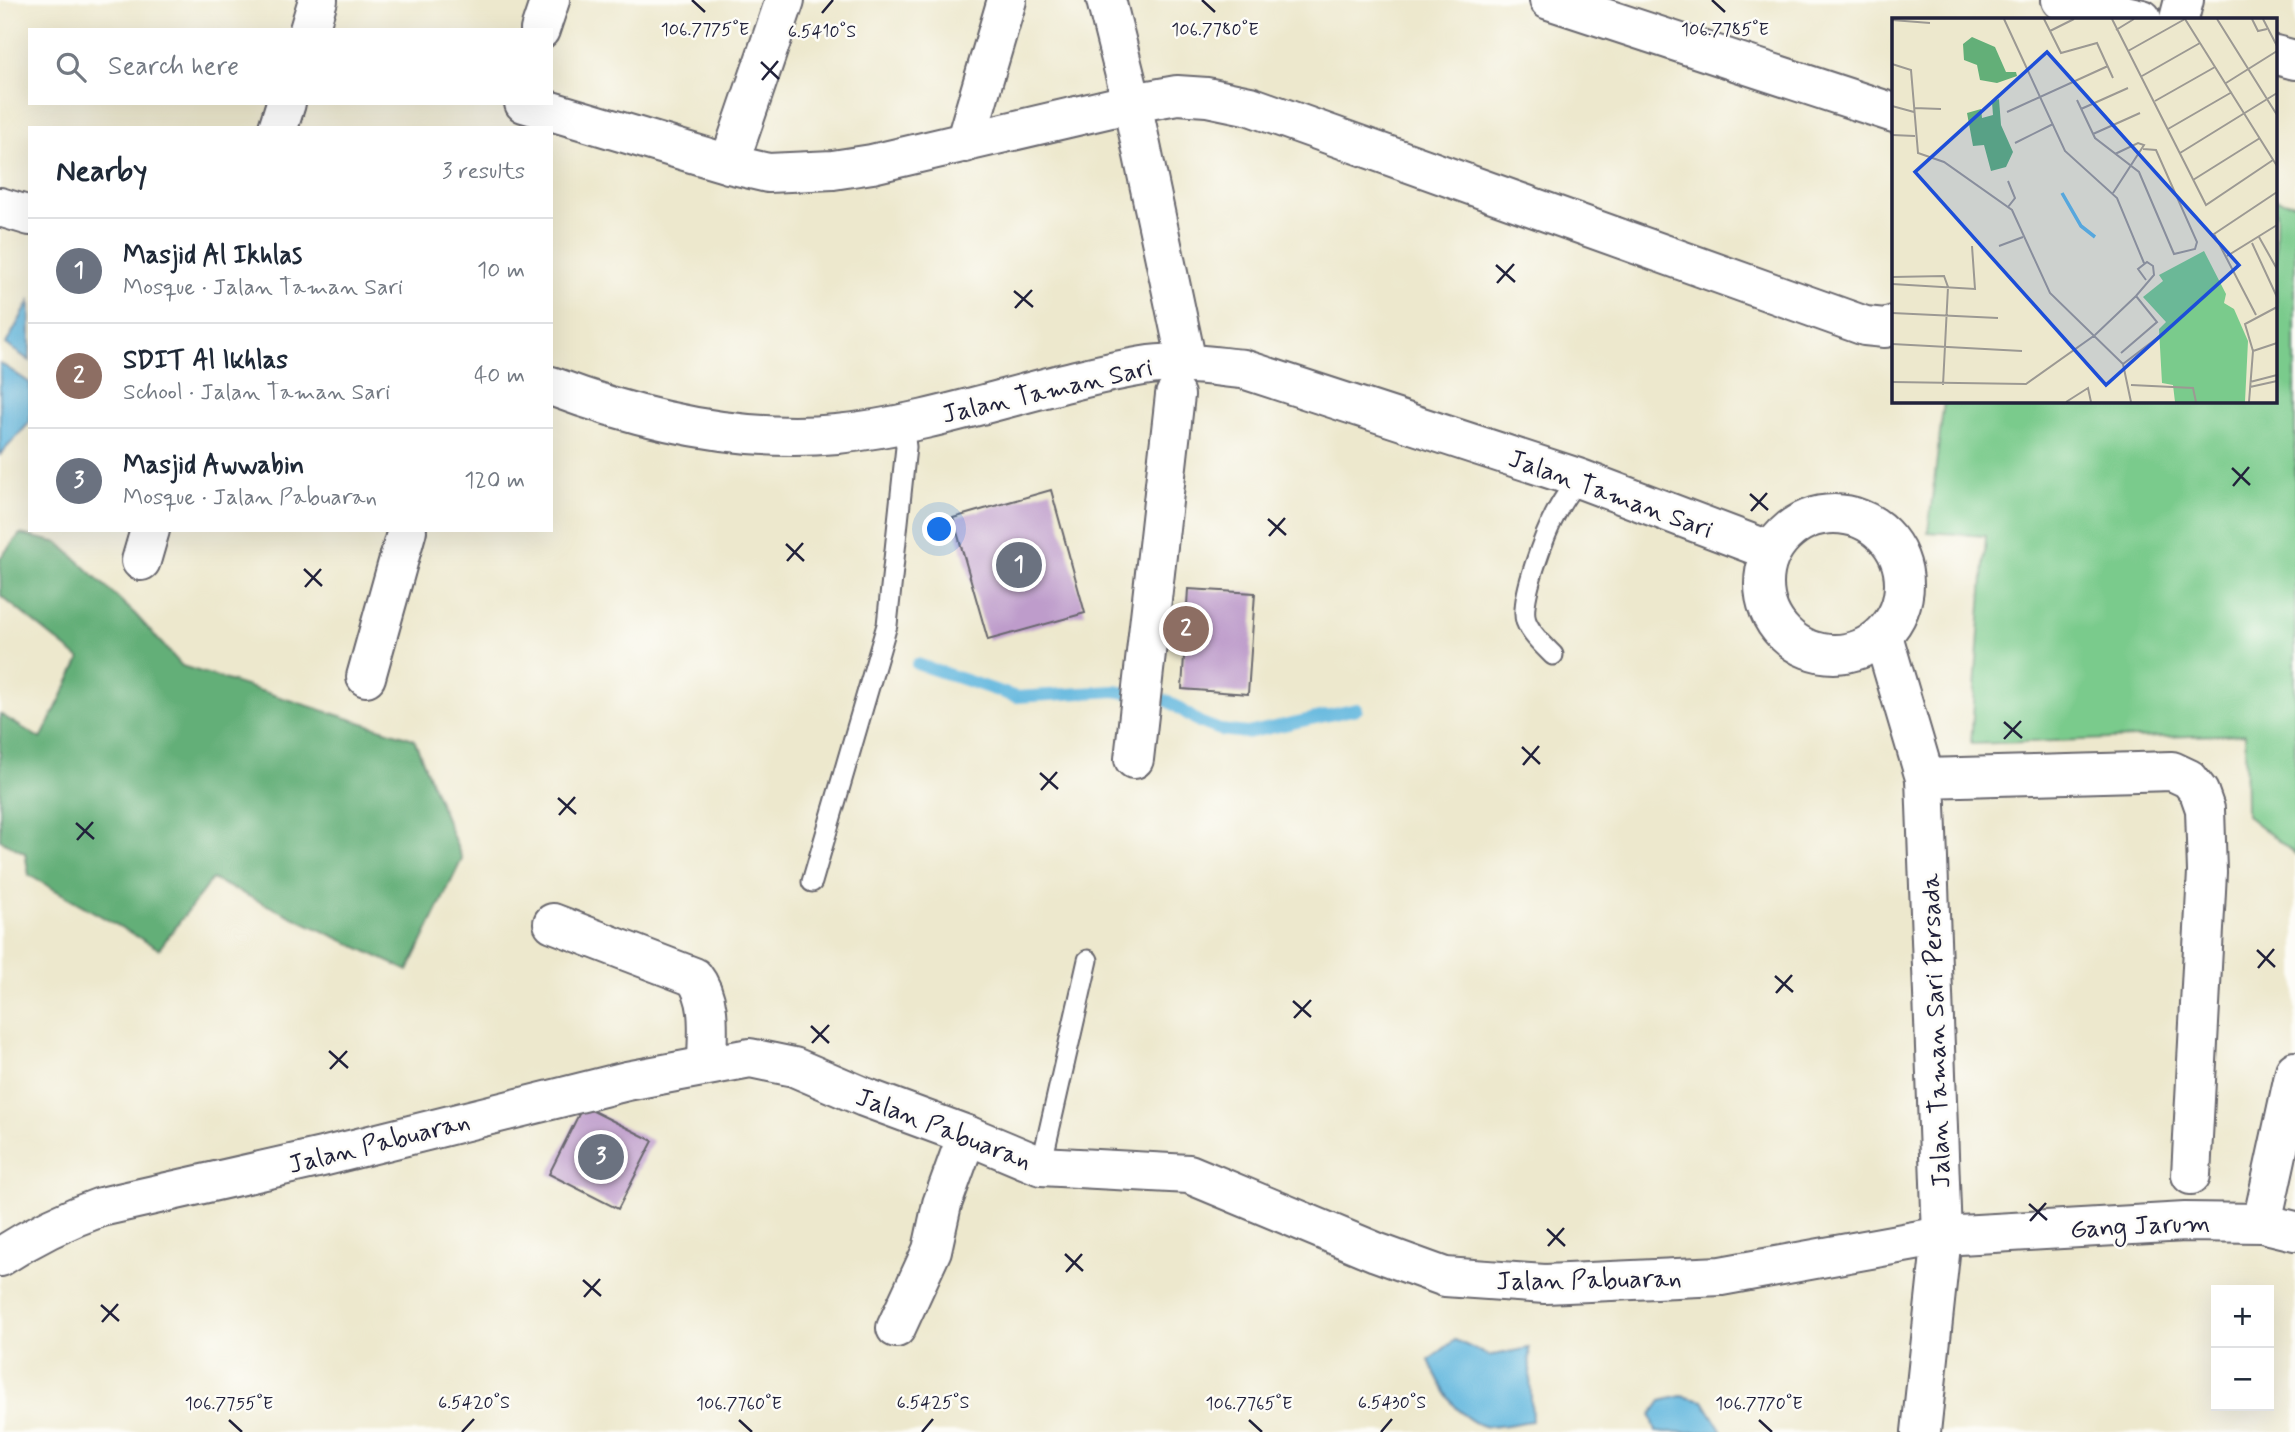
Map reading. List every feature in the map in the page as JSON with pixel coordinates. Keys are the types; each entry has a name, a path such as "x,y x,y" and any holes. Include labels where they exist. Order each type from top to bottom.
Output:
{"street":[{"path":"310,28 318,0"},
{"path":"541,28 550,0"},
{"path":"729,164 785,0"},
{"path":"965,143 1007,0"},
{"path":"1106,0 1132,103 1181,379 1134,759"},
{"path":"1549,0 1892,112"},
{"path":"2061,0 2138,18"},
{"path":"2179,18 2184,0"},
{"path":"2278,56 2295,60"},
{"path":"531,105 768,173 833,170 872,164 1132,103 1177,95 1207,97 1250,106 1865,326 1885,328 1892,326"},
{"path":"279,126 285,105"},
{"path":"0,207 28,215"},
{"name":"Jalan Taman Sari","path":"553,387 582,398 686,425 774,437 839,434 903,422 1144,365 1181,379 1243,369 1578,478 1771,551"},
{"path":"1839,513 1865,520 1888,537 1901,560 1905,587 1899,614 1883,636 1862,650 1838,655 1813,652 1791,641 1774,623 1764,600 1763,575 1771,551 1788,530 1812,516 1839,513"},
{"path":"366,677 406,532"},
{"name":"Jalan Taman Sari Persada","path":"1883,636 1925,778 1942,1237 1921,1432"},
{"path":"1925,778 2172,771 2189,779 2199,792 2205,810 2207,872 2191,1175"},
{"path":"553,923 694,977 706,1002 708,1065"},
{"name":"Jalan Pabuaran","path":"0,1257 33,1235 66,1219 101,1207 322,1157 627,1081 750,1058 794,1067 1041,1166 1189,1174 1376,1252 1445,1276 1532,1283 1721,1276 1942,1237"},
{"path":"2279,1227 2295,1071"},
{"path":"896,1328 932,1250 942,1204 967,1135"},
{"name":"Gang Jarum","path":"1942,1237 2185,1222 2279,1227"}],"lane":[{"path":"812,882 887,625 906,447 903,422"},
{"path":"1553,655 1533,634 1525,618 1526,600 1537,559 1557,510 1578,478"},
{"path":"1041,1166 1088,960"}],"green space":[{"path":"2278,200 2295,204 2295,854 2246,815 2245,734 1971,744 1986,536 1928,532 1944,402 2278,402"},
{"path":"20,534 59,543 135,614 182,666 414,739 462,859 408,971 212,879 159,949 29,875 25,853 0,840 0,714 41,739 80,659 1,596 0,558"}],"water":[{"path":"28,305 28,360 6,344"},
{"path":"0,363 28,382 28,424 0,455"},
{"path":"1455,1340 1489,1356 1529,1348 1532,1421 1488,1427 1473,1421 1456,1407 1443,1389 1429,1360"},
{"path":"1681,1396 1703,1401 1722,1432 1656,1432 1651,1415 1661,1401"}],"building":[{"path":"1051,490 1085,613 988,640 953,518"},
{"path":"1188,589 1255,593 1248,694 1182,689"},
{"path":"583,1106 653,1141 618,1209 549,1174"}],"waterway":[{"path":"917,664 1016,697 1115,691 1168,701 1199,722 1220,730 1247,733 1357,709"}],"place":[{"name":"Masjid Al Ikhlas","path":"1019,565"},
{"name":"SDIT Al Ikhlas","path":"1186,629"},
{"name":"Masjid Awwabin","path":"601,1157"}]}
